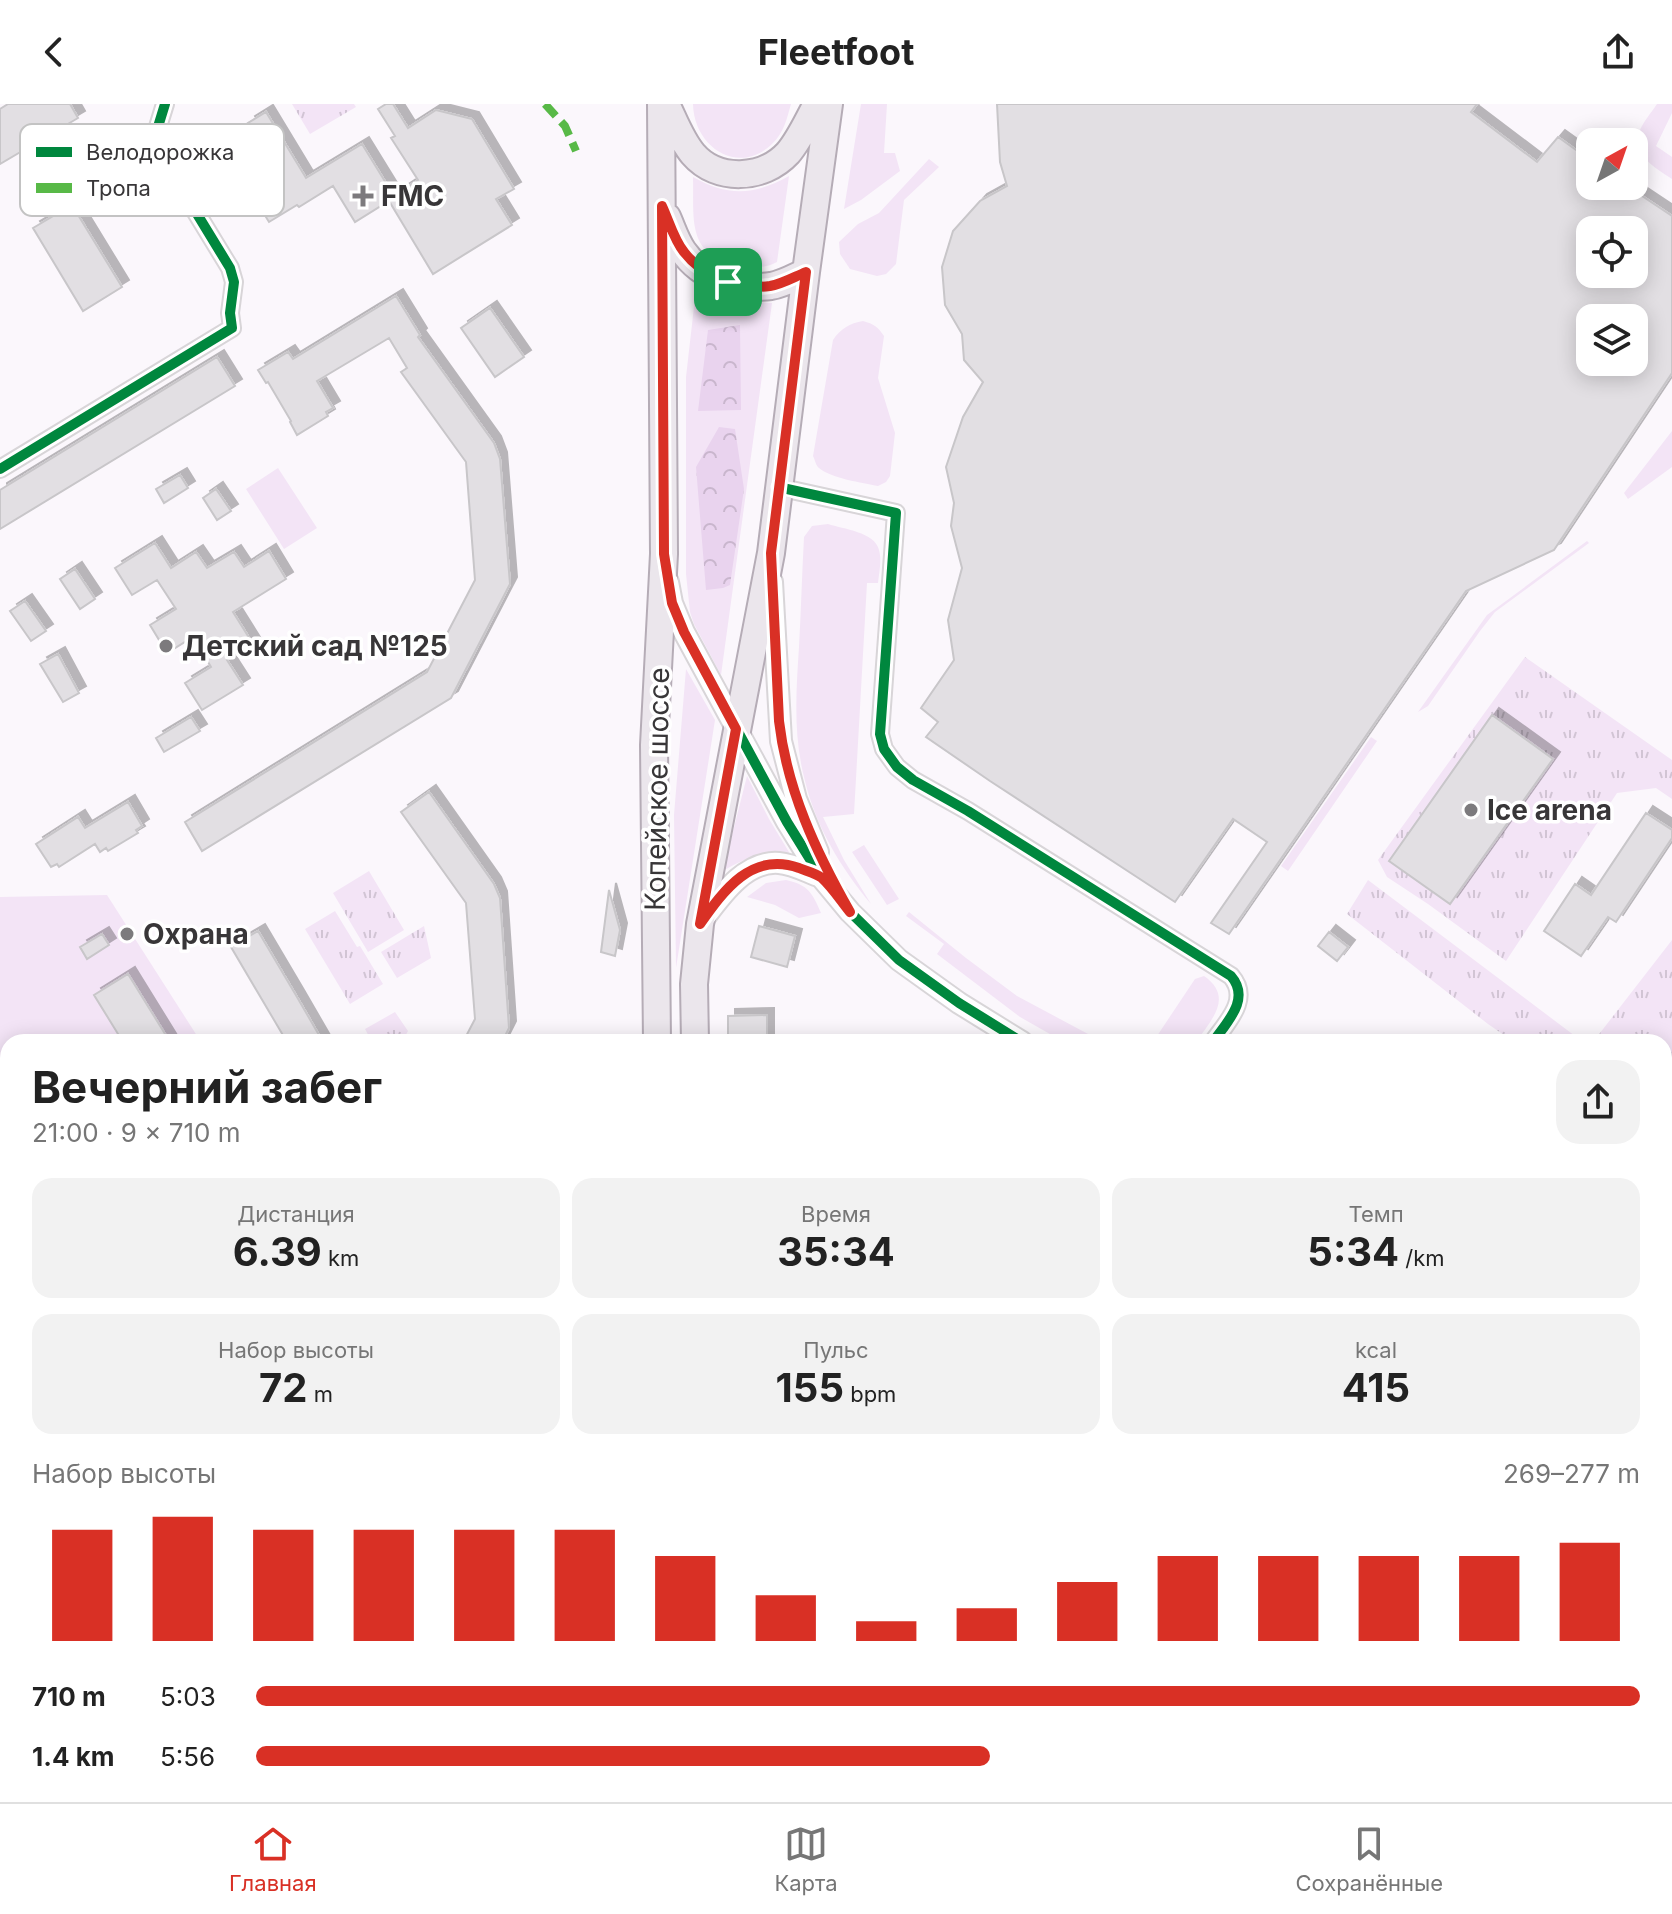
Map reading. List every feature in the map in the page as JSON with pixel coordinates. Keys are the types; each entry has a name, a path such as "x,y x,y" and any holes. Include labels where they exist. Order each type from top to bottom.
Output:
{"main road":[{"path":"663,104 689,149 701,162 720,171 741,175 767,168 787,154 817,104"},
{"name":"Копейское шоссе","path":"657,1034 654,745 664,554 663,104"},
{"name":"Копейское шоссе","path":"695,1034 694,984 700,924 771,553 829,104"},
{"path":"662,206 682,250 696,266 713,277 739,284 772,286 806,272"}],"street":[{"path":"159,124 165,104"},
{"path":"0,469 232,328 230,313 234,282 230,268 198,216"},
{"path":"778,487 896,513 880,734 884,749 897,767 913,780 968,811 1231,976 1239,984 1240,996 1219,1034"},
{"path":"771,553 781,741 796,799 813,842 850,912"},
{"path":"664,554 672,603 678,618 787,822 821,877 887,950 959,1003 1009,1034"},
{"path":"700,924 720,896 743,875 759,866 776,863 791,865 821,877"}],"green space":[{"path":"292,104 354,104 356,107 310,134"},
{"path":"693,104 791,104 784,125 772,144 759,153 733,157 720,152 701,133"},
{"path":"861,104 887,104 884,153 895,153 900,171 844,209"},
{"path":"1657,104 1672,104 1672,113 1656,146 1672,157 1672,179 1648,161 1648,128 1641,128"},
{"path":"929,159 939,167 904,200 896,264 886,274 877,276 850,269 840,254 839,242 858,224 879,213"},
{"path":"789,176 777,262 763,267 740,265 723,261 702,245 694,222 693,177 718,188 741,191 765,187"},
{"path":"695,298 772,303 721,675 694,624 686,574 686,377"},
{"path":"863,321 875,326 884,336 878,378 895,433 890,476 878,486 824,472 813,456 833,340 846,327"},
{"path":"740,325 741,410 698,411 708,330"},
{"path":"719,427 735,429 744,489 730,585 706,590 696,467"},
{"path":"1672,431 1672,467 1628,499 1624,493"},
{"path":"278,468 317,528 284,549 246,489"},
{"path":"828,524 865,535 876,544 880,554 878,583 867,583 854,814 823,817 871,904 823,831 801,764 797,731 804,537 812,526"},
{"path":"1587,541 1589,543 1495,612 1428,706 1418,712 1487,615"},
{"path":"1525,657 1672,760 1672,799 1656,788 1617,793 1506,961 1387,877 1378,860"},
{"path":"686,669 715,720 676,968 674,815"},
{"path":"1371,737 1377,741 1288,871 1281,866"},
{"path":"747,776 792,857 773,854 756,856 723,871"},
{"path":"864,845 899,899 887,905 852,852"},
{"path":"369,871 404,930 368,952 333,893"},
{"path":"786,880 808,890 821,913 799,918 775,905 747,897 766,883"},
{"path":"1368,880 1572,1034 1502,1034 1347,914"},
{"path":"107,895 196,1034 0,1034 0,897"},
{"path":"335,911 383,984 350,1004 305,929"},
{"path":"909,912 1017,996 1088,1034 1050,1034 1020,1017 937,954 944,944 906,916"},
{"path":"424,926 431,958 397,978 381,952"},
{"path":"1672,940 1672,1034 1599,1034"},
{"path":"1204,976 1218,992 1219,1000 1213,1017 1201,1034 1158,1034 1195,979"},
{"path":"395,1012 408,1031 406,1034 368,1034 365,1029"}],"building":[{"path":"8,104 70,104 78,118 68,124 20,124 20,152 0,164 0,109"},
{"path":"393,104 408,128 436,110 472,119 514,189 496,199 512,225 433,274 389,201 355,222 333,186 284,213 284,142 306,178 362,144 394,196 418,180 391,138 395,136 378,109"},
{"path":"997,104 1477,104 1471,112 1537,162 1558,137 1576,150 1576,200 1648,200 1672,216 1672,373 1554,550 1466,591 1229,934 1211,923 1267,842 1233,819 1175,902 926,737 938,722 921,708 954,660 948,620 962,568 951,526 954,503 946,467 963,417 983,382 964,360 962,334 945,305 942,267 953,231 980,201 1007,186 1000,162"},
{"path":"266,112 273,124 248,124 248,123"},
{"path":"53,216 79,216 122,287 83,311 33,228"},
{"path":"265,216 279,216 269,222"},
{"path":"396,296 420,335 418,337 494,443 500,459 510,584 451,698 202,851 185,822 427,672 475,580 466,462 401,372 407,368 389,338 317,381 333,408 326,412 328,416 297,435 268,382 258,370 288,352 293,359"},
{"path":"490,308 524,357 495,377 461,328"},
{"path":"217,357 235,386 0,529 0,490"},
{"path":"180,475 188,488 164,503 156,489"},
{"path":"216,489 231,511 217,520 203,498"},
{"path":"155,543 171,568 196,552 207,568 234,552 244,567 269,551 286,579 233,612 253,644 227,660 243,685 202,710 185,683 211,667 193,637 167,653 150,625 176,609 157,580 132,595 115,568"},
{"path":"75,569 95,599 80,609 60,579"},
{"path":"25,601 46,631 31,641 10,611"},
{"path":"58,654 79,693 63,702 40,664"},
{"name":"Ice arena","path":"1492,715 1553,759 1450,904 1389,861"},
{"path":"191,717 200,731 164,752 156,738"},
{"path":"429,792 494,884 500,898 509,1028 506,1034 467,1034 475,1019 466,903 401,812"},
{"path":"128,802 142,826 136,830 138,833 108,851 106,848 100,852 95,844 59,867 57,864 51,867 36,844 78,817 85,828"},
{"path":"1646,813 1672,830 1672,838 1616,922 1608,917 1581,956 1544,931 1575,884 1591,895"},
{"path":"609,890 620,930 615,956 601,952"},
{"path":"759,926 795,936 787,967 751,957"},
{"path":"258,931 318,1034 282,1034 231,947"},
{"path":"1329,932 1348,947 1337,961 1318,946"},
{"path":"102,934 109,945 87,959 80,947"},
{"path":"128,974 165,1034 118,1034 94,995"},
{"path":"767,1015 767,1034 728,1034 728,1016"}],"marked path":[{"path":"545,104 565,126 576,151"}],"cycle path":[{"path":"159,124 165,104"},
{"path":"0,469 232,328 230,313 234,282 230,268 198,216"},
{"path":"778,487 896,513 880,734 884,749 897,767 913,780 968,811 1231,976 1237,985 1238,1002 1219,1034"},
{"path":"664,554 672,603 684,632 787,822 821,877 850,912 899,960 1009,1034"}],"place":[{"name":"FMC","path":"363,196"},
{"name":"Детский сад №125","path":"166,646"},
{"name":"Ice arena","path":"1471,810"},
{"name":"Охрана","path":"127,934"}],"route":[{"path":"662,206 682,250 696,266 728,282 772,286 806,272 771,553 779,721 796,799 813,842 850,912 821,877 791,865 776,863 759,866 743,875 720,896 700,924 736,729 684,632 672,603 664,554 662,206"}]}
